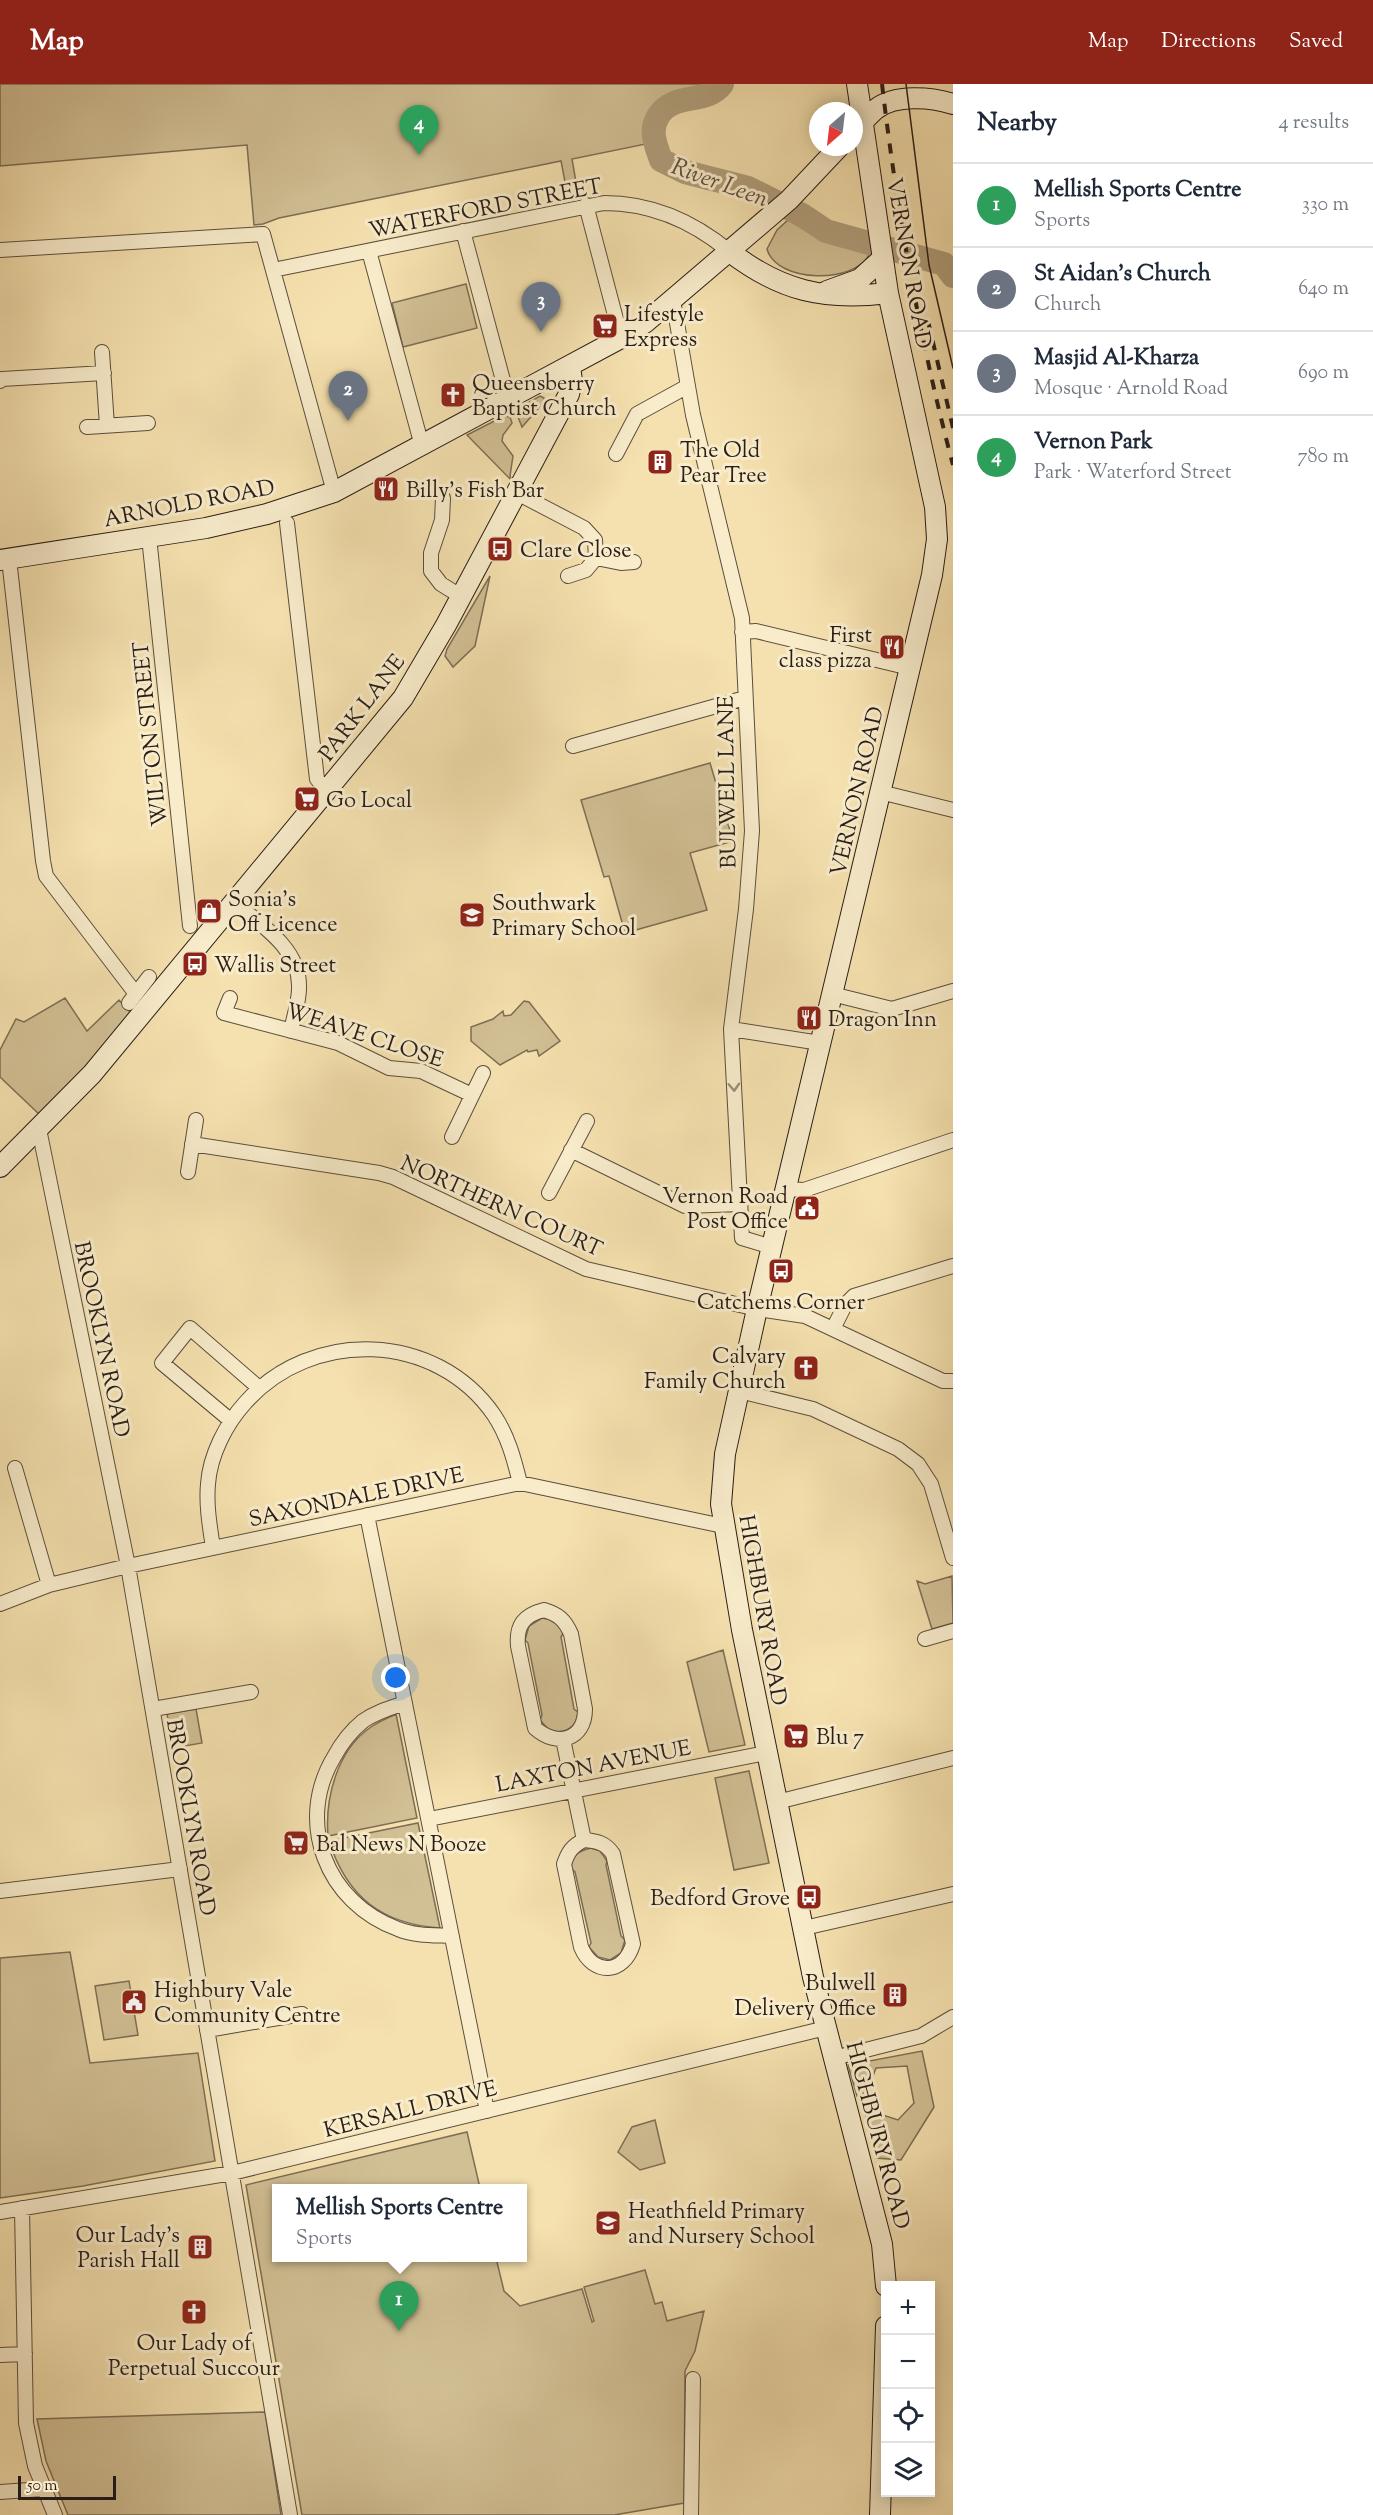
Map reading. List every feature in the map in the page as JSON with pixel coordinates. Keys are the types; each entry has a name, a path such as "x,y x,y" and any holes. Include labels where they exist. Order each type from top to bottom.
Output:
{"main road":[{"name":"VERNON ROAD","path":"857,84 857,102"},
{"path":"863,123 885,104 929,91 953,104"},
{"name":"VERNON ROAD","path":"721,1504 725,1454 757,1309 932,575 937,539 935,507 888,293 863,153"},
{"name":"ARNOLD ROAD","path":"4,559 206,528 267,514 334,492 621,338 673,300 730,252 784,205 830,156"},
{"path":"730,252 751,269 816,295 867,296 888,293"},
{"path":"816,295 860,279 882,259"},
{"name":"PARK LANE","path":"0,1167 92,1074 403,698 462,597 570,394 572,381 570,366"},
{"name":"HIGHBURY ROAD","path":"721,1504 723,1526 766,1753 813,1977 882,2244 886,2281"},
{"path":"880,2515 885,2335"}],"street":[{"name":"WATERFORD STREET","path":"273,270 586,206 620,203 654,210 709,235 730,252"},
{"path":"586,206 621,338"},
{"path":"463,231 508,399"},
{"path":"0,250 263,234 334,492"},
{"path":"369,250 422,446"},
{"name":"BULWELL LANE","path":"673,300 688,386 742,618 752,831 746,909 731,1029 742,1238 772,1247"},
{"path":"102,352 107,426"},
{"path":"0,381 2,379 104,373"},
{"path":"616,454 637,414 688,386"},
{"path":"87,427 148,423"},
{"path":"517,493 584,528 595,540 596,558 586,570 568,576"},
{"path":"443,498 442,520 431,553 432,571 441,584 462,597"},
{"path":"287,523 317,779 327,792"},
{"name":"WILTON STREET","path":"149,537 190,926"},
{"path":"596,558 621,563 634,562"},
{"path":"4,559 46,876 132,998 149,977"},
{"path":"742,632 756,631 910,668"},
{"path":"573,746 745,698"},
{"path":"880,792 953,810"},
{"path":"235,903 285,947 292,957 300,986 291,1031"},
{"path":"832,994 892,1009 953,991"},
{"name":"WEAVE CLOSE","path":"230,998 224,1013 338,1043 389,1068 421,1071 472,1095"},
{"path":"731,1029 820,1043"},
{"path":"452,1137 483,1072"},
{"path":"188,1172 196,1120"},
{"path":"549,1192 587,1121"},
{"name":"BROOKLYN ROAD","path":"39,1129 128,1566 290,2515"},
{"path":"786,1189 804,1190 953,1140"},
{"name":"NORTHERN COURT","path":"192,1144 393,1177 586,1269 757,1309 805,1316 943,1381 953,1381"},
{"path":"572,1150 685,1206 740,1204"},
{"path":"833,1329 845,1305 854,1296 953,1266"},
{"path":"230,1420 162,1363 190,1328 258,1387"},
{"path":"213,1548 208,1517 208,1482 217,1450 230,1420 258,1387 288,1368 323,1353 361,1348 395,1351 434,1365 468,1386 494,1415 512,1449 520,1482"},
{"path":"739,1391 813,1409 898,1449 918,1464 947,1516 953,1558"},
{"path":"15,1468 49,1585"},
{"name":"SAXONDALE DRIVE","path":"0,1604 49,1585 128,1566 520,1482 723,1526"},
{"path":"367,1515 487,2110"},
{"path":"544,1610 555,1613 566,1622 571,1634 585,1709 585,1719 581,1728 573,1736 563,1739 552,1739 535,1728 518,1646 517,1633 522,1621 531,1613 544,1610"},
{"path":"926,1639 946,1633 944,1650"},
{"path":"153,1709 250,1692"},
{"path":"405,1703 382,1710 361,1722 340,1746 326,1769 319,1794 318,1842 325,1863 337,1883 354,1902 374,1917 398,1930 424,1935 452,1936"},
{"path":"563,1739 584,1840"},
{"name":"LAXTON AVENUE","path":"429,1819 766,1753"},
{"path":"777,1802 953,1758"},
{"path":"584,1840 596,1841 608,1846 614,1854 633,1944 630,1954 615,1967 605,1968 594,1964 585,1956 581,1947 564,1864 567,1854 574,1845 584,1840"},
{"path":"0,1892 180,1869"},
{"path":"804,1928 953,1894"},
{"path":"207,2030 302,2014"},
{"path":"834,2058 921,2036 953,2017"},
{"name":"KERSALL DRIVE","path":"0,2212 232,2173 826,2028"},
{"path":"22,2208 26,2423 35,2466 55,2515"},
{"path":"0,2355 25,2354"},
{"path":"691,2515 693,2379"},
{"path":"0,2492 43,2489"}],"shaded area":[{"path":"0,84 706,84 671,97 655,108 647,128 646,144 572,159 578,194 568,197 561,161 254,225 247,145 0,166"},
{"path":"788,220 822,239 870,253 862,263 849,271 834,275 800,274 785,268 773,260 767,249 777,230"},
{"path":"466,284 477,328 403,347 392,303"},
{"path":"540,396 544,398 543,403 522,427 518,417 519,408"},
{"path":"504,416 510,417 512,423 503,435 502,441 513,456 510,476 512,481 467,435"},
{"path":"490,576 475,646 453,667 445,656 447,649"},
{"path":"710,763 733,841 690,853 707,910 625,933 609,876 604,877 581,800"},
{"path":"65,998 87,1031 119,1000 130,1012 86,1071 41,1116 0,1077 0,1050 16,1019 24,1022"},
{"path":"524,1001 529,1002 560,1041 539,1056 537,1050 528,1052 527,1050 500,1065 471,1041 471,1027 493,1019 503,1011 504,1016 511,1015"},
{"path":"952,1576 953,1623 932,1629 917,1581 925,1584"},
{"path":"542,1618 553,1620 564,1632 561,1637 574,1709 578,1712 572,1726 560,1732 549,1730 540,1720 542,1715 528,1643 525,1640 529,1626"},
{"path":"723,1650 745,1745 709,1752 687,1662"},
{"path":"196,1709 202,1743 173,1748 167,1714"},
{"path":"396,1714 417,1818 328,1836 331,1791 342,1762 359,1737 374,1725"},
{"path":"749,1771 769,1863 734,1870 715,1778"},
{"path":"418,1823 440,1928 401,1921 370,1904 346,1878 329,1841"},
{"path":"591,1848 600,1851 607,1861 621,1936 625,1940 621,1953 610,1960 598,1957 589,1947 591,1943 575,1872 571,1868 577,1854"},
{"path":"70,1952 90,2063 198,2053 215,2161 83,2186 0,2198 0,1958"},
{"path":"129,1981 138,2035 104,2040 95,1986"},
{"path":"922,2051 934,2107 901,2160 876,2158 864,2109 898,2120 914,2103 907,2066 876,2068 867,2092 857,2096 848,2065"},
{"path":"655,2120 665,2163 640,2170 618,2152 632,2127"},
{"path":"467,2132 479,2184 272,2184 272,2262 497,2262 504,2291 520,2306 582,2289 592,2322 594,2321 584,2287 645,2270 655,2304 662,2302 667,2321 704,2311 695,2351 685,2371 684,2503 614,2515 302,2515 246,2185"},
{"path":"265,2412 281,2515 68,2515 46,2461 37,2419"}],"waterway":[{"name":"River Leen","path":"722,84 708,94 673,103 659,115 654,131 661,160 685,172 748,188 802,215 826,231 944,264 953,276"}],"tram line":[{"path":"906,84 929,265 953,368"}],"railway":[{"path":"882,84 911,276 930,371 953,465"},
{"path":"928,321 953,428"}],"place":[{"name":"Vernon Park","path":"419,155"},
{"name":"Lifestyle Express","path":"605,326"},
{"name":"Masjid Al-Kharza","path":"541,332"},
{"name":"Queensberry Baptist Church","path":"453,395"},
{"name":"St Aidan's Church","path":"348,421"},
{"name":"The Old Pear Tree","path":"660,462"},
{"name":"Billy's Fish Bar","path":"386,489"},
{"name":"Clare Close","path":"500,549"},
{"name":"First class pizza","path":"892,647"},
{"name":"Go Local","path":"307,799"},
{"name":"Sonia's Off Licence","path":"209,911"},
{"name":"Southwark Primary School","path":"472,915"},
{"name":"Wallis Street","path":"195,964"},
{"name":"Dragon Inn","path":"809,1018"},
{"name":"Vernon Road Post Office","path":"807,1208"},
{"name":"Catchems Corner","path":"781,1271"},
{"name":"Calvary Family Church","path":"806,1368"},
{"name":"Blu 7","path":"796,1736"},
{"name":"Bal News N Booze","path":"296,1843"},
{"name":"Bedford Grove","path":"809,1897"},
{"name":"Bulwell Delivery Office","path":"895,1995"},
{"name":"Highbury Vale Community Centre","path":"134,2002"},
{"name":"Heathfield Primary and Nursery School","path":"608,2223"},
{"name":"Our Lady's Parish Hall","path":"200,2247"},
{"name":"Our Lady of Perpetual Succour","path":"194,2312"},
{"name":"Mellish Sports Centre","path":"399,2331"}]}
